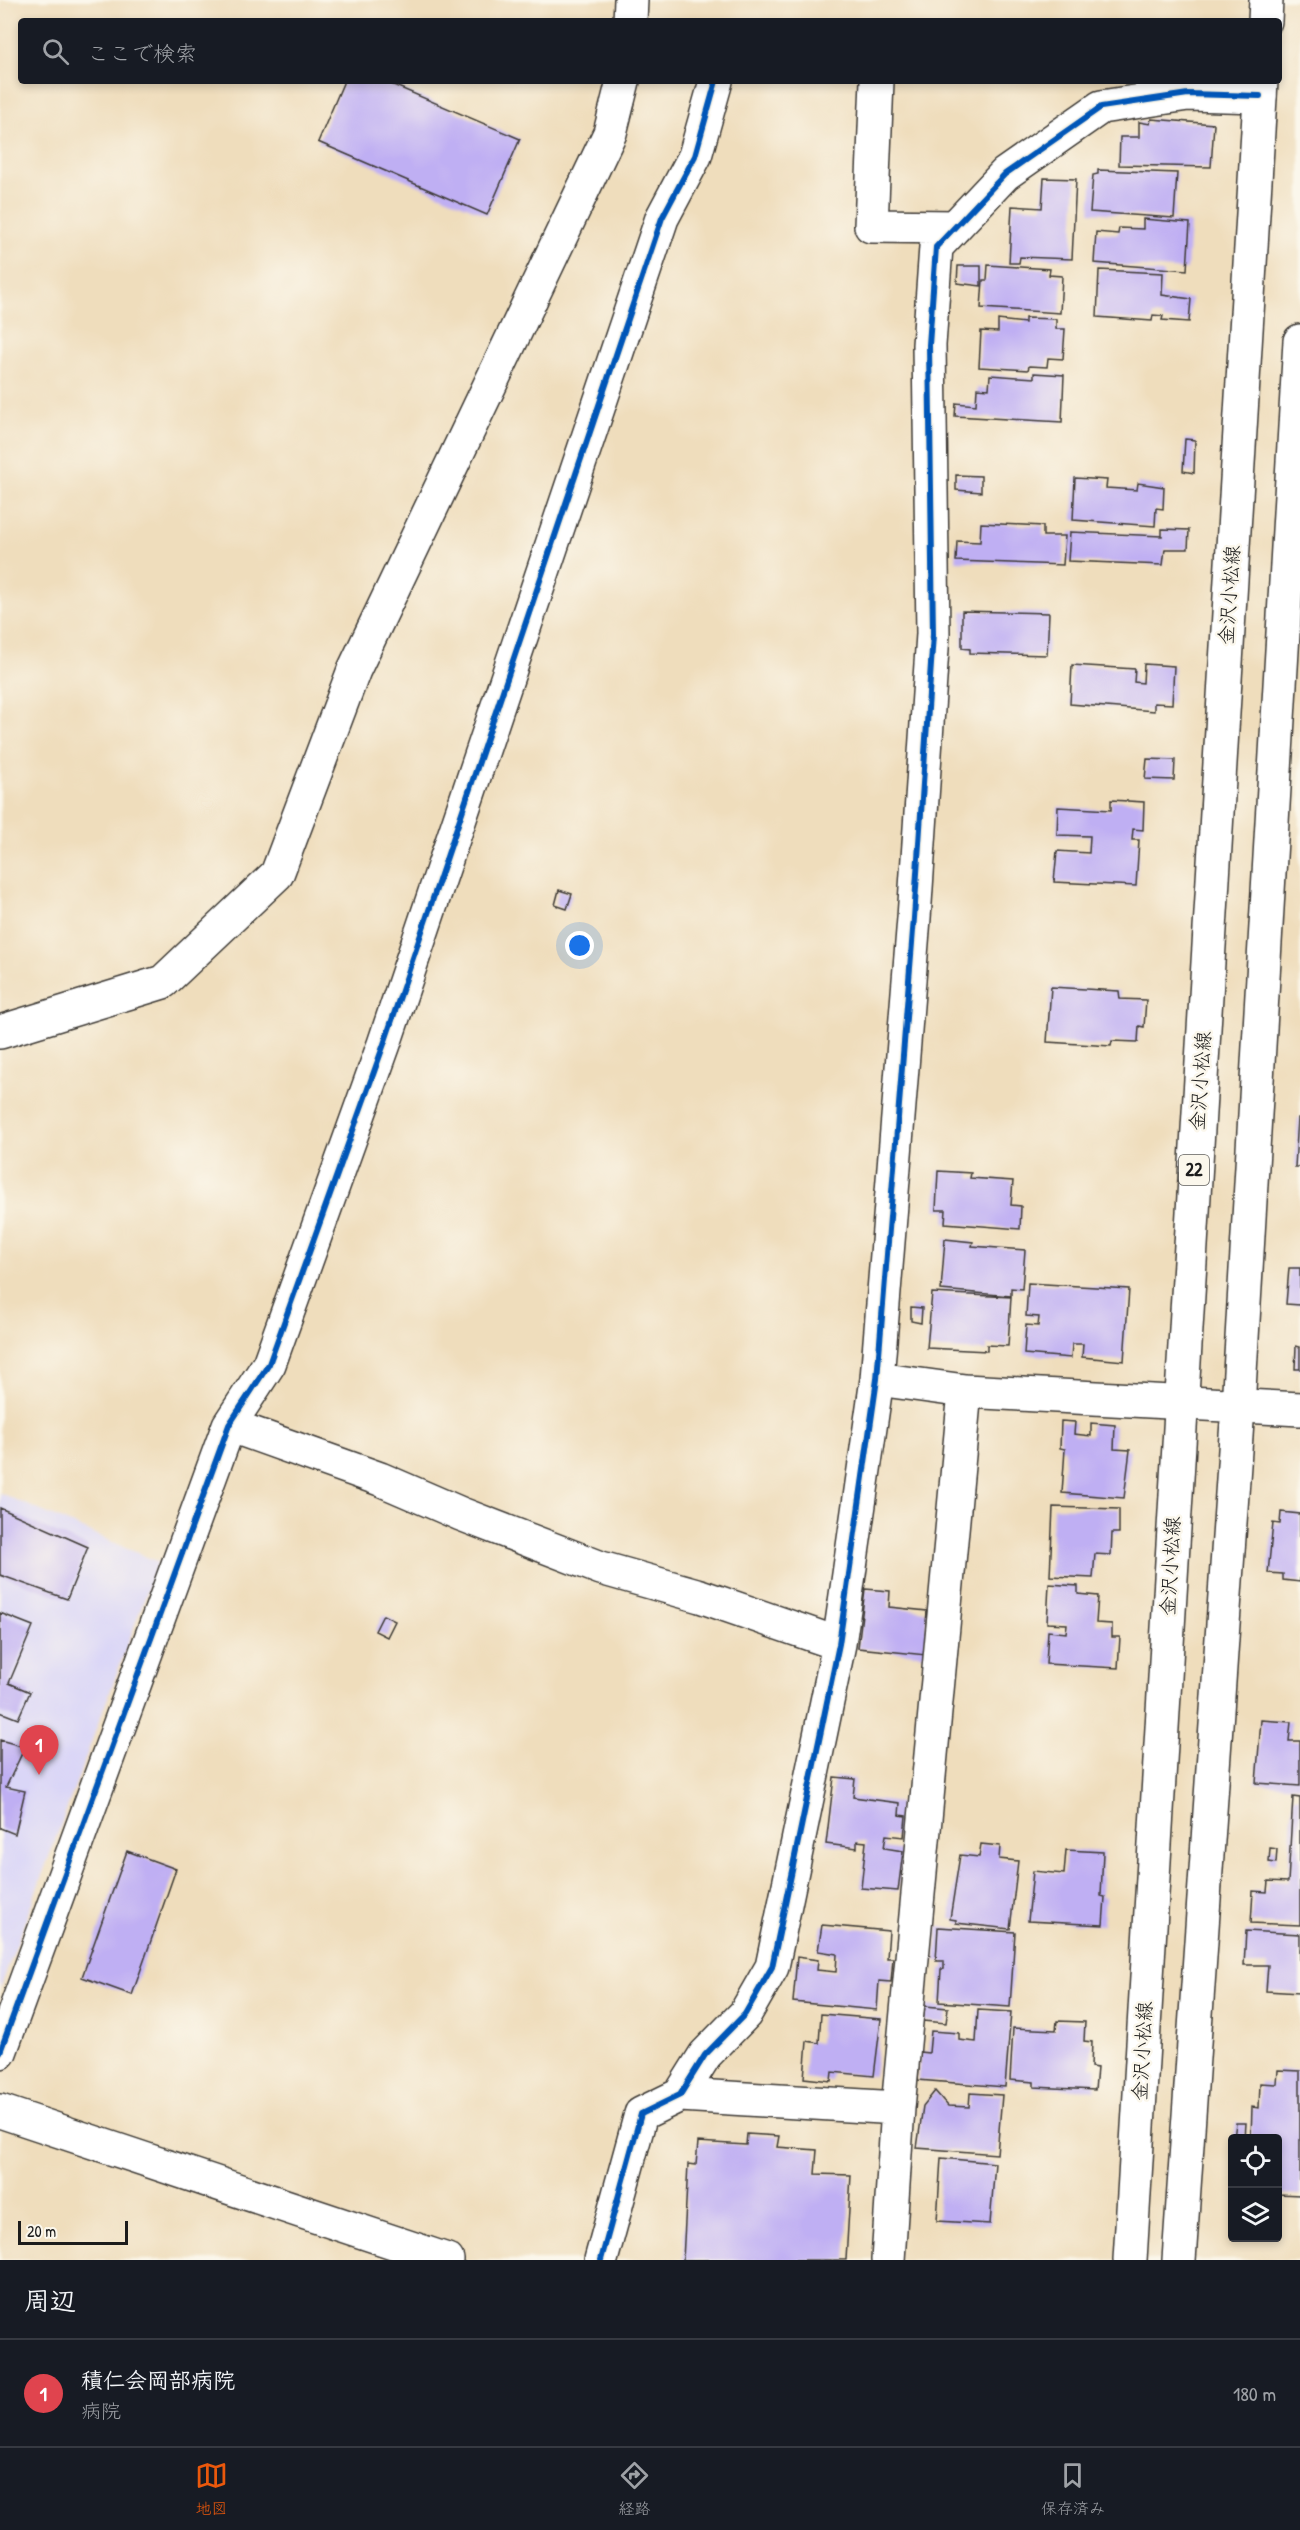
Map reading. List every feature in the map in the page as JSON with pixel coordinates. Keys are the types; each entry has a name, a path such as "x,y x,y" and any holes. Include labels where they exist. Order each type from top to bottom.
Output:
{"street":[{"path":"630,18 631,0"},
{"path":"1265,18 1266,0"},
{"path":"0,1032 163,982 277,874 354,670 610,133 622,84"},
{"path":"0,2052 229,1425 269,1364 387,1032 662,218 695,156 715,84"},
{"path":"877,84 871,226 955,227"},
{"path":"680,2095 705,2055 745,2014 772,1967 839,1644 877,1379 915,918 933,634 929,345 936,247 1005,174 1101,107 1188,94 1261,89"},
{"name":"金沢小松線","path":"1130,2260 1180,1401 1261,89"},
{"path":"1179,2260 1291,653 1300,341"},
{"path":"877,1379 965,1391 1300,1409"},
{"path":"888,2260 897,2108 965,1391"},
{"path":"229,1425 380,1479 461,1514 601,1568 700,1596 839,1644"},
{"path":"601,2260 641,2114 680,2095 897,2108"},
{"path":"0,2111 447,2260"}],"shaded area":[{"path":"0,1493 158,1562 0,1989"}],"building":[{"path":"343,84 391,84 520,139 487,215 318,142"},
{"path":"1151,119 1214,124 1211,167 1119,165 1120,137 1139,137 1139,122 1150,124"},
{"path":"1098,170 1177,173 1174,218 1090,212 1093,175 1098,174"},
{"path":"1044,178 1076,179 1072,259 1020,257 1019,263 1009,263 1012,206 1042,208"},
{"path":"1143,219 1190,223 1187,270 1094,263 1096,232 1118,234 1119,228 1143,229"},
{"path":"988,265 1050,269 1049,275 1062,276 1060,313 981,308 983,280 987,280"},
{"path":"958,266 981,266 981,286 957,283"},
{"path":"1099,270 1163,273 1162,295 1191,299 1189,322 1162,320 1163,316 1153,315 1152,321 1097,317"},
{"path":"1025,318 1056,319 1056,329 1065,329 1063,359 1048,358 1047,367 1029,366 1028,370 979,367 981,331 998,332 998,320 1025,323"},
{"path":"1034,373 1064,375 1062,422 955,416 956,403 976,405 977,388 989,389 990,375 1034,378"},
{"path":"1185,439 1195,440 1194,473 1183,471"},
{"path":"956,475 981,476 981,492 956,490"},
{"path":"1075,478 1107,480 1106,488 1137,490 1138,483 1164,487 1163,509 1156,508 1155,526 1073,520"},
{"path":"981,523 1043,526 1043,536 1065,536 1063,565 956,561 957,541 980,542"},
{"path":"1162,529 1189,530 1188,549 1165,549 1163,565 1068,561 1070,532 1162,536"},
{"path":"962,611 1049,613 1047,655 970,653 970,649 962,648"},
{"path":"1144,664 1174,666 1172,704 1154,703 1154,711 1070,704 1072,665 1135,669 1134,682 1143,683"},
{"path":"1147,759 1175,760 1174,780 1145,779"},
{"path":"1111,800 1144,802 1143,830 1133,829 1132,840 1139,840 1136,886 1054,882 1057,851 1089,853 1090,836 1057,835 1058,807 1111,810"},
{"path":"559,890 572,894 567,909 555,905"},
{"path":"1051,987 1119,991 1120,999 1146,1000 1144,1027 1139,1026 1138,1042 1112,1041 1111,1046 1047,1042"},
{"path":"1298,1118 1300,1118 1300,1167 1295,1167"},
{"path":"938,1171 971,1173 970,1178 1013,1181 1011,1205 1021,1206 1020,1229 945,1223 946,1210 936,1210"},
{"path":"945,1239 973,1242 972,1246 1025,1250 1022,1289 1011,1288 1011,1296 941,1290"},
{"path":"1289,1268 1300,1268 1300,1305 1286,1304"},
{"path":"1028,1283 1129,1289 1124,1361 1082,1357 1083,1344 1072,1344 1071,1358 1024,1354 1026,1325 1038,1326 1039,1317 1026,1316"},
{"path":"932,1293 1011,1297 1008,1346 987,1345 987,1351 927,1348"},
{"path":"911,1307 922,1308 921,1323 911,1321"},
{"path":"1296,1346 1300,1347 1300,1369 1295,1369"},
{"path":"1061,1421 1075,1422 1074,1434 1091,1436 1091,1423 1115,1425 1114,1449 1130,1450 1124,1498 1062,1493 1065,1449 1060,1448"},
{"path":"1053,1507 1119,1509 1119,1533 1112,1533 1111,1555 1095,1554 1093,1578 1050,1576"},
{"path":"0,1508 88,1547 67,1599 0,1575"},
{"path":"1281,1512 1300,1514 1300,1582 1283,1580 1283,1574 1268,1573 1273,1523 1280,1524"},
{"path":"1049,1584 1078,1586 1078,1594 1098,1596 1096,1623 1112,1624 1112,1637 1120,1637 1118,1668 1046,1664 1048,1631 1066,1633 1067,1624 1047,1623"},
{"path":"865,1589 890,1591 889,1607 927,1611 926,1629 929,1630 926,1655 858,1648"},
{"path":"0,1613 33,1626 9,1683 30,1692 18,1719 0,1712"},
{"path":"383,1615 395,1621 387,1637 375,1631"},
{"path":"1261,1720 1291,1722 1289,1741 1300,1741 1300,1786 1256,1783"},
{"path":"0,1740 25,1747 6,1787 25,1791 15,1834 0,1828"},
{"path":"834,1777 855,1779 853,1797 900,1803 899,1815 906,1816 904,1837 886,1835 884,1848 903,1851 898,1891 861,1888 866,1842 857,1841 857,1848 826,1844"},
{"path":"1293,1797 1300,1798 1300,1925 1251,1923 1253,1891 1267,1892 1268,1881 1288,1882"},
{"path":"981,1844 1000,1846 999,1859 1018,1861 1010,1929 956,1923 956,1920 950,1919 960,1855 979,1857"},
{"path":"1270,1848 1277,1849 1276,1863 1269,1862"},
{"path":"1066,1850 1103,1852 1101,1896 1105,1897 1103,1925 1028,1921 1033,1871 1064,1874"},
{"path":"127,1851 176,1869 132,1995 82,1977"},
{"path":"822,1925 889,1931 887,1958 893,1958 891,1982 879,1981 877,2010 793,2002 797,1957 818,1960 817,1970 836,1972 837,1954 818,1951"},
{"path":"938,1927 1015,1932 1010,2007 939,2002 941,1969 944,1969 944,1961 936,1961"},
{"path":"1246,1931 1300,1934 1300,1993 1266,1991 1268,1965 1244,1965"},
{"path":"925,2006 948,2008 946,2023 923,2021"},
{"path":"978,2010 1011,2012 1005,2087 918,2080 920,2052 929,2053 931,2031 959,2033 959,2040 976,2042"},
{"path":"821,2014 881,2019 874,2076 832,2072 831,2081 804,2078 807,2041 819,2043"},
{"path":"1057,2021 1085,2022 1084,2041 1092,2042 1091,2067 1097,2068 1095,2090 1034,2087 1034,2082 1010,2080 1013,2028 1056,2030"},
{"path":"1278,2070 1300,2071 1300,2195 1282,2194 1282,2134 1251,2134 1252,2107 1259,2108 1260,2083 1277,2084"},
{"path":"935,2091 948,2106 969,2107 970,2093 1002,2095 997,2154 917,2148 923,2106"},
{"path":"1236,2123 1246,2123 1245,2134 1235,2134"},
{"path":"747,2134 779,2136 777,2147 817,2150 815,2174 851,2175 846,2260 683,2260 688,2164 696,2165 698,2142 746,2145"},
{"path":"941,2158 995,2163 990,2224 937,2221"}],"cycle path":[{"path":"0,2052 229,1425 269,1364 384,1044 662,218 695,156 715,84"},
{"path":"601,2260 641,2114 680,2095 705,2055 745,2014 772,1967 839,1644 877,1379 914,918 933,634 929,345 936,247 1005,174 1101,107 1188,94 1260,96"}],"place":[{"name":"積仁会岡部病院","path":"39,1775"}]}
